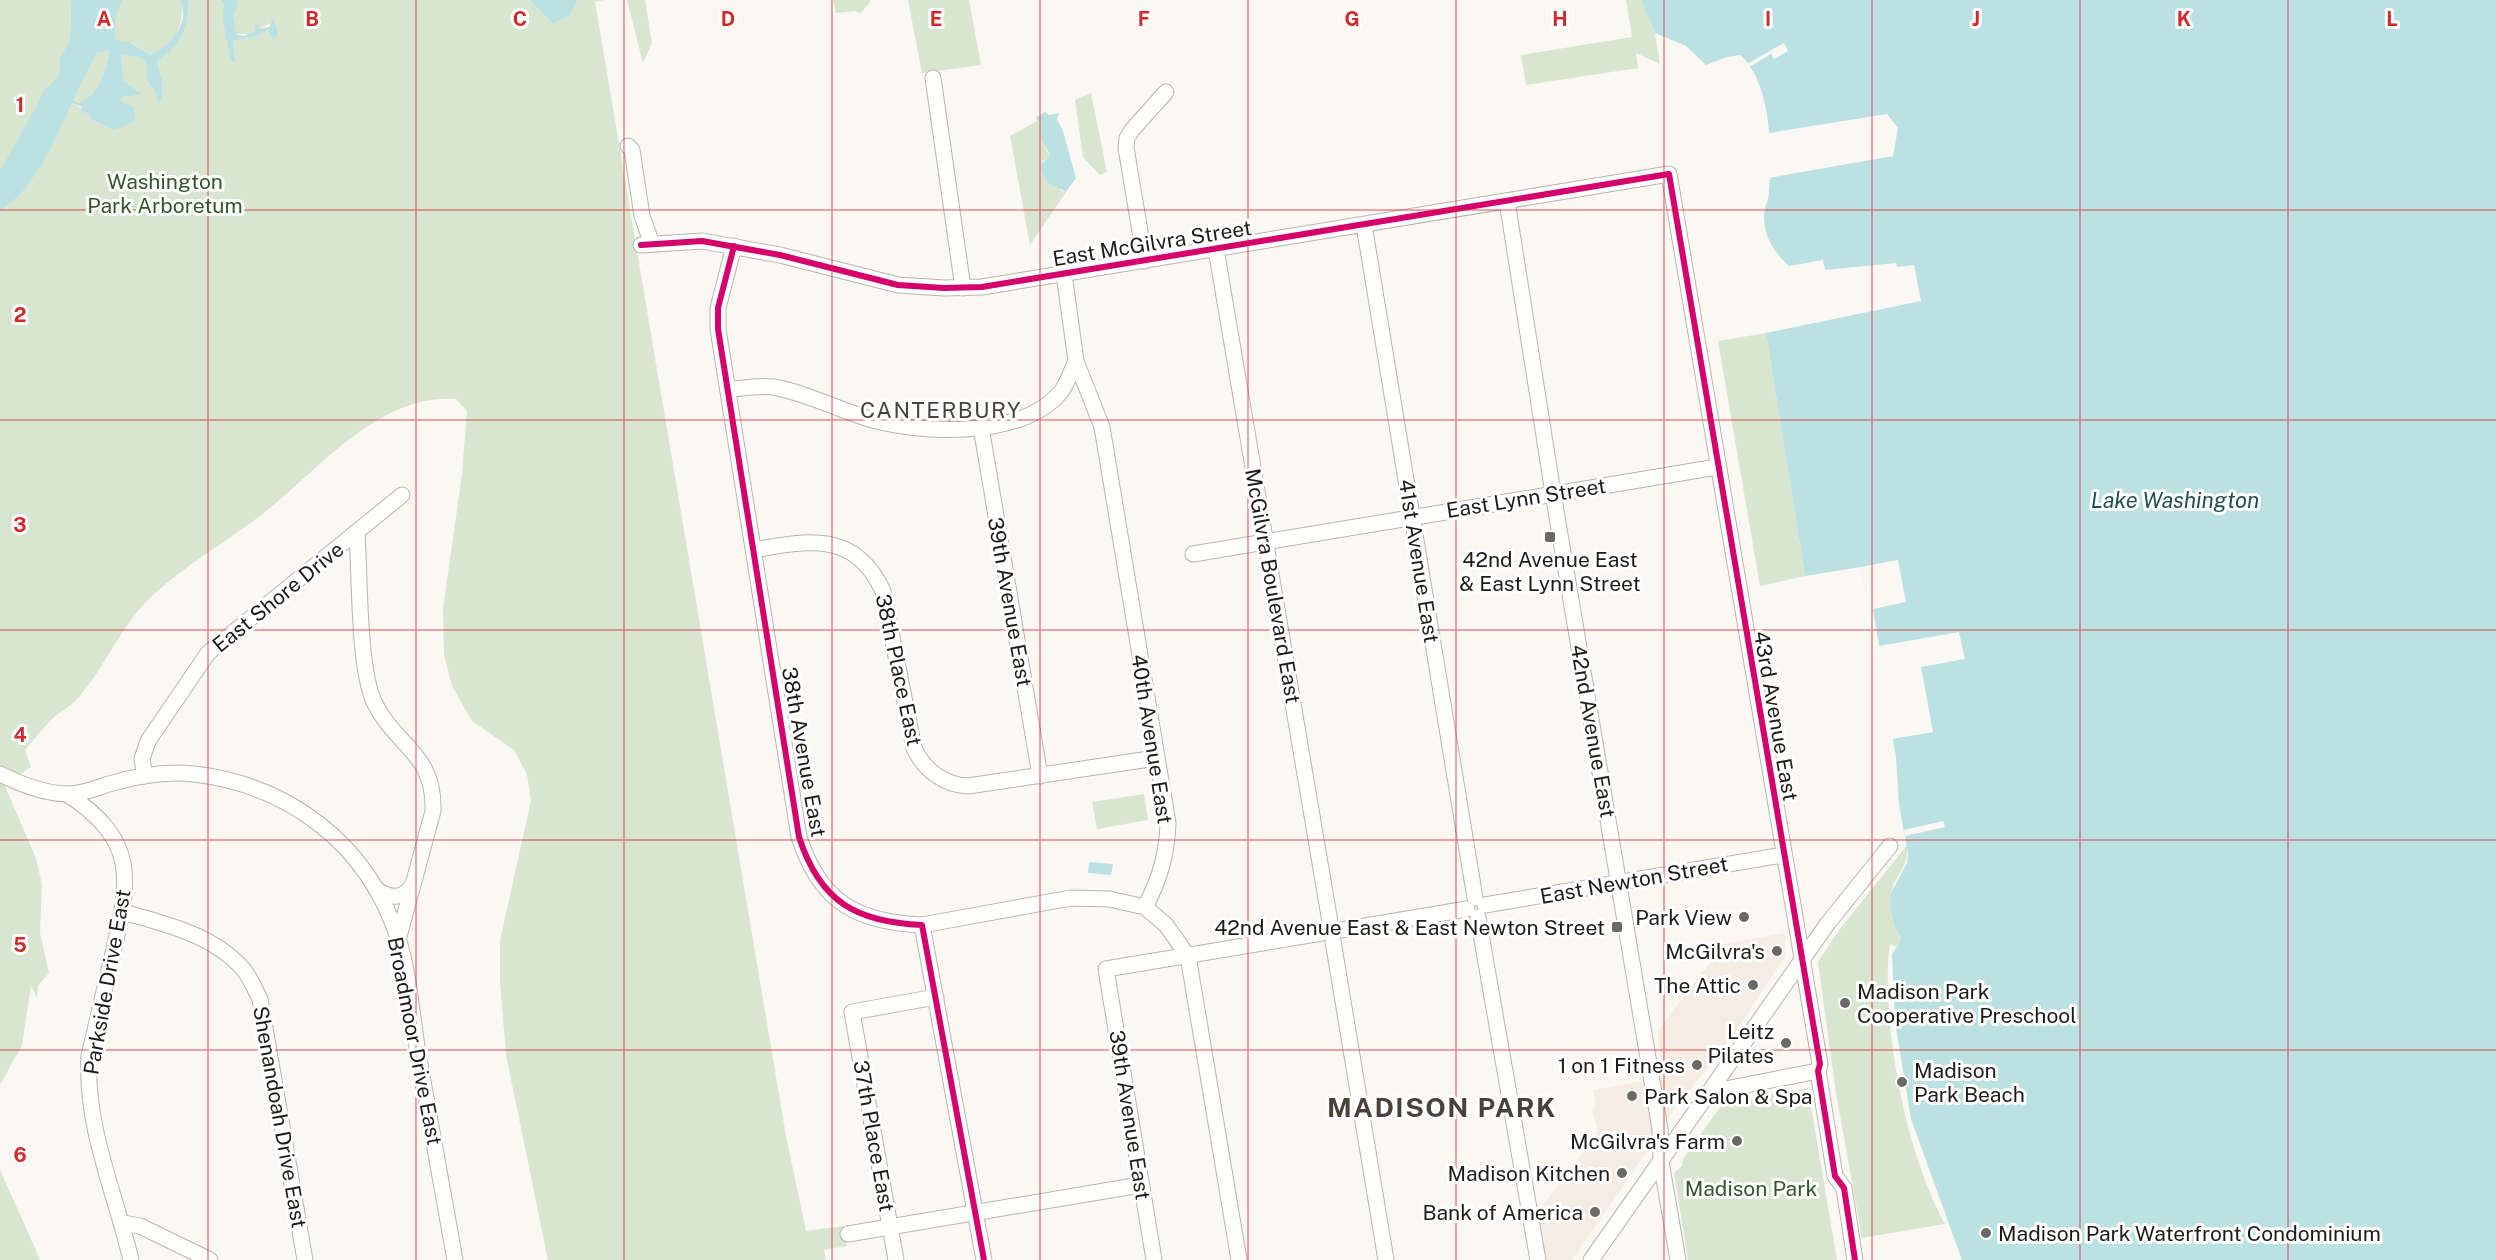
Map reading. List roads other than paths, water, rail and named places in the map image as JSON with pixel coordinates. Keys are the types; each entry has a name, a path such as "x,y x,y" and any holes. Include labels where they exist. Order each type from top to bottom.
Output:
{"street":[{"path":"933,78 963,288"},
{"path":"1144,261 1126,148 1127,138 1166,92"},
{"name":"East McGilvra Street","path":"628,146 632,150 646,244 694,241 734,246 780,255 876,280 963,288 1064,274 1669,174"},
{"name":"43rd Avenue East","path":"1669,174 1820,1064 1818,1071 1835,1176 1844,1188 1855,1260"},
{"name":"42nd Avenue East","path":"1507,201 1553,494 1660,1129 1661,1162 1678,1260"},
{"name":"41st Avenue East","path":"1364,225 1476,907 1538,1260"},
{"name":"38th Avenue East","path":"734,246 718,308 718,329 796,823 810,866 826,891 847,908 885,922 922,925 1074,898 1109,899 1145,907"},
{"name":"McGilvra Boulevard East","path":"1216,249 1386,1260"},
{"name":"40th Avenue East","path":"1064,274 1076,361 1102,427 1168,823 1166,855 1157,884 1145,907"},
{"path":"728,390 774,387 873,420 903,426 942,430 981,427 1013,420 1042,409 1060,393 1076,361"},
{"name":"39th Avenue East","path":"981,427 1040,776"},
{"name":"East Lynn Street","path":"1193,554 1717,467"},
{"name":"East Shore Drive","path":"145,776 142,759 148,741 208,653 402,495"},
{"path":"357,533 366,675 374,701 386,720 426,768 434,789 434,811 398,940"},
{"name":"38th Place East","path":"754,550 806,541 829,542 864,562 876,575 883,591 914,748 919,760 930,772 944,780 968,786 1040,776"},
{"path":"1040,776 1156,758"},
{"name":"Broadmoor Drive East","path":"0,774 17,782 67,794 145,776 184,773 218,777 273,794 299,808 332,833 358,862 376,889 398,940 454,1260"},
{"name":"Parkside Drive East","path":"67,794 91,810 108,828 119,848 125,867 123,912 89,1056 88,1080 96,1134 123,1223 131,1260"},
{"path":"1591,1260 1828,923 1890,846"},
{"name":"East Newton Street","path":"1106,969 1783,855"},
{"path":"376,889 384,895 396,897 407,891 414,881"},
{"path":"1145,907 1166,925 1188,956 1239,1260"},
{"name":"Shenandoah Drive East","path":"123,912 191,933 221,949 244,971 260,999 305,1260"},
{"path":"922,925 984,1260"},
{"name":"39th Avenue East","path":"1106,969 1154,1260"},
{"path":"1780,994 1795,988 1808,995"},
{"name":"37th Place East","path":"896,1260 852,1012 936,996"},
{"path":"1730,1062 1735,1079 1742,1086"},
{"path":"1701,1101 1719,1090 1818,1071"},
{"path":"848,1234 1140,1185"},
{"path":"123,1223 140,1226 210,1260"}],"water":[{"path":"71,0 122,0 115,19 115,40 131,43 151,55 165,46 177,33 183,17 181,0 189,0 187,21 182,36 173,48 157,62 162,80 162,98 159,102 154,89 147,81 147,65 142,59 121,54 124,81 142,95 120,97 121,102 135,108 135,121 114,130 90,119 88,112 82,113 82,107 72,103 34,177 12,202 0,211 0,170 43,90 55,80 60,69 60,58 70,40","holes":["110,51 104,74 97,88 79,103 73,100 97,53"]},
{"path":"220,0 237,0 237,9 233,15 236,34 244,36 255,31 255,23 259,29 269,27 272,20 275,21 278,32 276,37 271,36 268,30 255,37 233,41 235,63 230,60 224,26 224,4"},
{"path":"529,0 578,0 570,15 553,24"},
{"name":"Lake Washington","path":"1641,0 2496,0 2496,1260 1962,1260 1911,1119 1895,1022 1892,954 1900,942 1900,936 1895,927 1890,905 1891,893 1907,863 1908,853 1899,805 1896,757 1861,567 1805,576 1766,333 1921,301 1914,265 1897,267 1896,263 1825,270 1823,260 1789,266 1774,249 1765,229 1764,214 1769,194 1770,138 1764,100 1751,67 1740,55 1706,65 1686,46 1655,33"},
{"path":"1045,112 1049,115 1059,113 1057,119 1063,131 1076,178 1066,192 1049,183 1039,167 1050,155 1041,137 1042,123 1037,121 1036,117"},
{"path":"1089,862 1113,864 1111,875 1088,873"}],"place":[{"name":"42nd Avenue East & East Lynn Street","path":"1550,537"},
{"name":"Park View","path":"1744,917"},
{"name":"42nd Avenue East & East Newton Street","path":"1617,927"},
{"name":"McGilvra's","path":"1777,951"},
{"name":"The Attic","path":"1753,985"},
{"name":"Madison Park Cooperative Preschool","path":"1845,1003"},
{"name":"Leitz Pilates","path":"1786,1043"},
{"name":"1 on 1 Fitness","path":"1697,1065"},
{"name":"Madison Park Beach","path":"1902,1082"},
{"name":"Park Salon & Spa","path":"1632,1096"},
{"name":"McGilvra's Farm","path":"1737,1141"},
{"name":"Madison Kitchen","path":"1622,1173"},
{"name":"Bank of America","path":"1595,1212"},
{"name":"Madison Park Waterfront Condominium","path":"1986,1233"}],"district":[{"name":"CANTERBURY","path":"941,410"},
{"name":"MADISON PARK","path":"1442,1107"}],"park label":[{"name":"Washington Park Arboretum","path":"165,193"},
{"name":"Madison Park","path":"1751,1188"}]}
